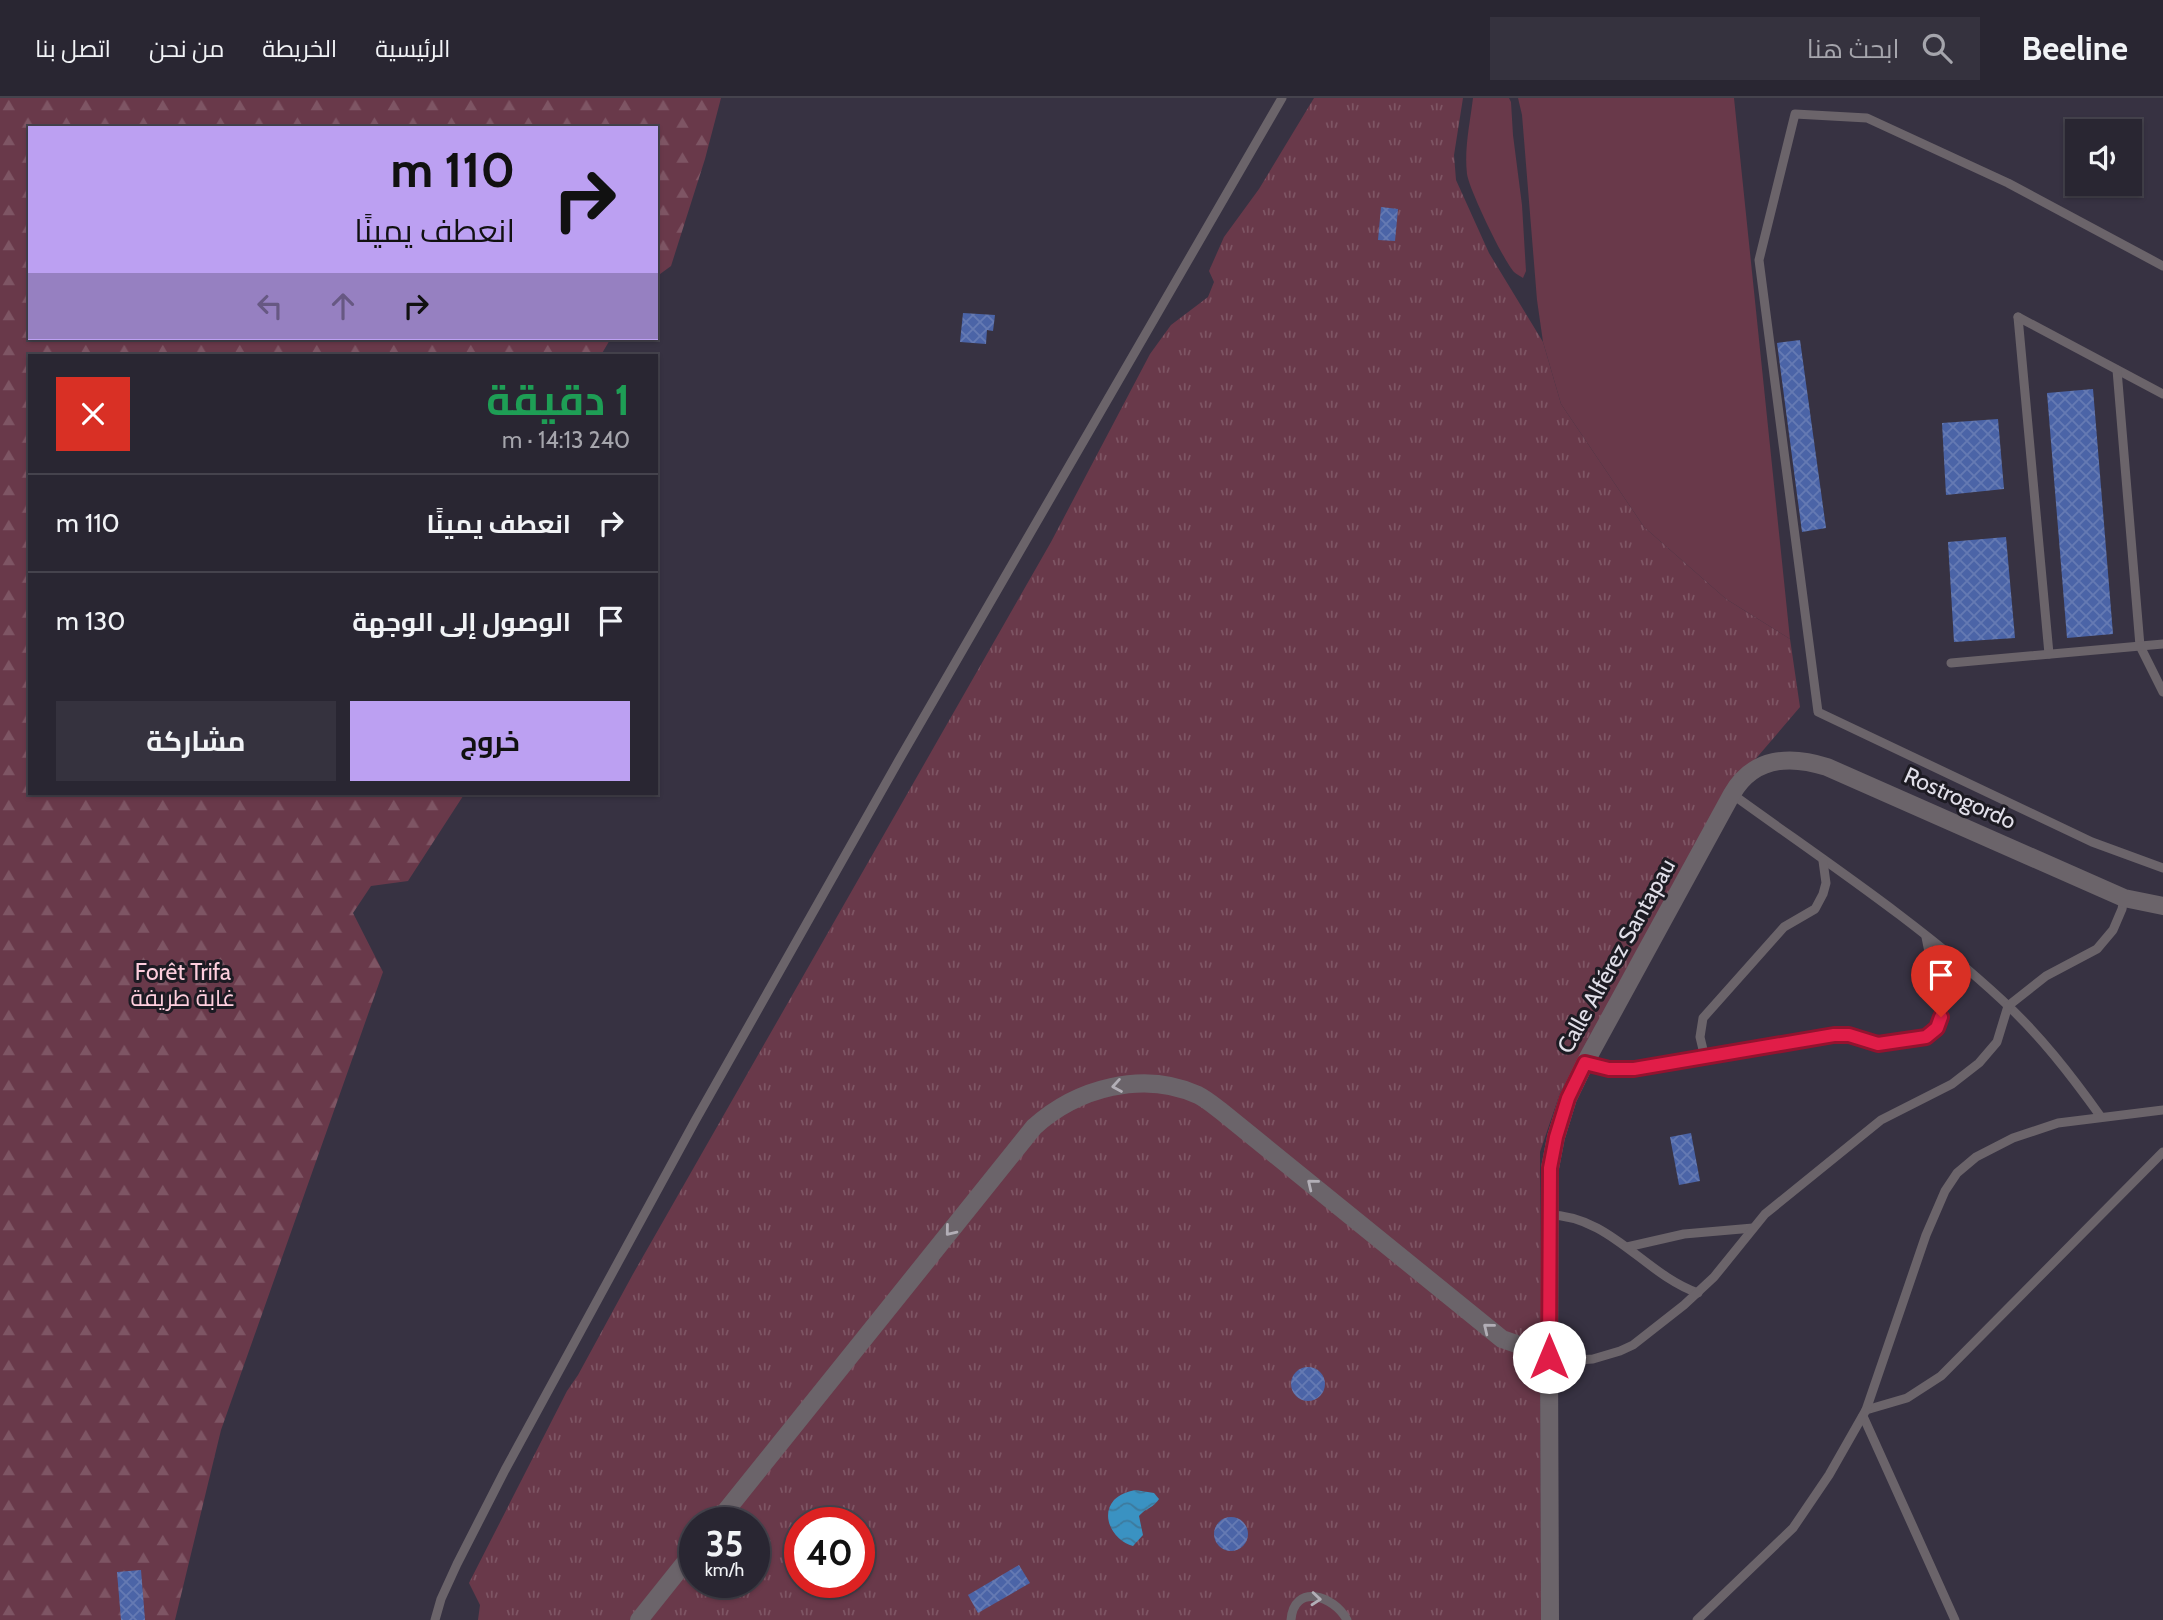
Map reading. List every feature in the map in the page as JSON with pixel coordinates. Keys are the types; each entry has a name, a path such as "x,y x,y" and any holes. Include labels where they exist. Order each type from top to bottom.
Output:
{"street":[{"name":"Rostrogordo","path":"1735,789 1755,770 1773,762 1811,762 2124,898 2163,906"},
{"name":"Calle Alférez Santapau","path":"1550,1620 1548,1215 1550,1168 1556,1137 1568,1098 1585,1063 1735,789"},
{"path":"729,1507 1034,1127 1051,1111 1075,1098 1106,1088 1134,1083 1166,1085 1201,1096 1502,1339 1549,1356"},
{"path":"639,1620 679,1570"}],"lane":[{"path":"435,1620 457,1564 499,1481 695,1121 912,736 1282,98"},
{"path":"2163,267 2008,183 1867,118 1795,114 1759,260 1818,712 2092,842 2163,868"},
{"path":"2049,654 2018,317 2163,394"},
{"path":"2117,370 2140,646 2163,692"},
{"path":"1951,663 2163,644"},
{"path":"1735,789 1823,861 1978,978 2053,1054 2101,1117"},
{"path":"1705,1058 1700,1037 1703,1018 1784,927 1815,909 1824,894 1826,883 1823,861"},
{"path":"1549,1356 1593,1359 1620,1352 1633,1345 1698,1293 1765,1214 1881,1121 1901,1108 1938,1092 1966,1074 1997,1042 2008,1006 2046,976 2097,949 2113,930 2124,898"},
{"path":"1585,1063 1622,1070 1834,1035 1849,1035 1878,1044 1926,1037 1937,1028 1941,1017 1926,937"},
{"path":"1697,1620 1793,1528 1829,1475 1864,1413 1926,1235 1945,1191 1957,1173 1976,1157 2013,1138 2058,1123 2163,1110"},
{"path":"1864,1413 1907,1398 1941,1376 2163,1152"},
{"path":"1548,1215 1585,1220 1627,1247 1673,1282 1698,1293"},
{"path":"1627,1247 1684,1234 1753,1228"},
{"path":"1864,1413 1955,1620"},
{"path":"1291,1620 1292,1608 1297,1602 1313,1597 1340,1607 1347,1620"}],"green space":[{"name":"Forêt Trifa غابة طريفة","path":"0,98 721,98 671,266 658,276 658,126 28,126 28,340 610,340 602,354 28,354 28,795 464,795 408,881 371,886 353,913 383,972 221,1430 175,1620 0,1620"},
{"path":"1314,98 1463,98 1454,155 1456,180 1489,253 1543,342 1561,404 1644,527 1726,599 1790,639 1800,707 1753,762 1590,1036 1560,1093 1540,1152 1541,1620 478,1620 480,1605 469,1583 567,1391 1051,542 1150,354 1171,325 1208,297 1214,282 1209,271 1224,237 1259,189"},
{"path":"1473,98 1509,98 1511,102 1522,205 1526,271 1523,278 1514,272 1502,254 1469,182 1466,155"},
{"path":"1518,98 1734,98 1790,639 1726,599 1644,527 1561,404 1543,342 1537,300 1522,115"}],"water":[{"path":"1135,1490 1154,1493 1159,1499 1139,1516 1143,1535 1133,1546 1120,1540 1115,1534 1108,1514 1116,1498"}],"building":[{"path":"1381,207 1398,209 1395,241 1378,240"},
{"path":"963,313 995,315 993,331 987,330 986,344 960,342"},
{"path":"1800,340 1826,528 1802,532 1777,343"},
{"path":"2093,389 2113,634 2067,638 2047,393"},
{"path":"1998,419 2004,489 1946,495 1942,423"},
{"path":"2006,537 2015,638 1954,642 1948,542"},
{"path":"1691,1133 1700,1181 1679,1185 1670,1137"},
{"path":"1308,1367 1320,1372 1325,1384 1320,1396 1308,1401 1296,1396 1291,1384 1296,1372"},
{"path":"1231,1517 1243,1522 1248,1534 1243,1546 1231,1551 1219,1546 1214,1534 1219,1522"},
{"path":"1019,1565 1030,1583 978,1613 968,1595"},
{"path":"141,1570 145,1620 121,1620 117,1572"}],"route":[{"path":"1549,1357 1550,1168 1568,1098 1585,1063 1609,1069 1634,1069 1834,1035 1849,1035 1878,1044 1926,1037 1937,1028 1941,1017"}]}
